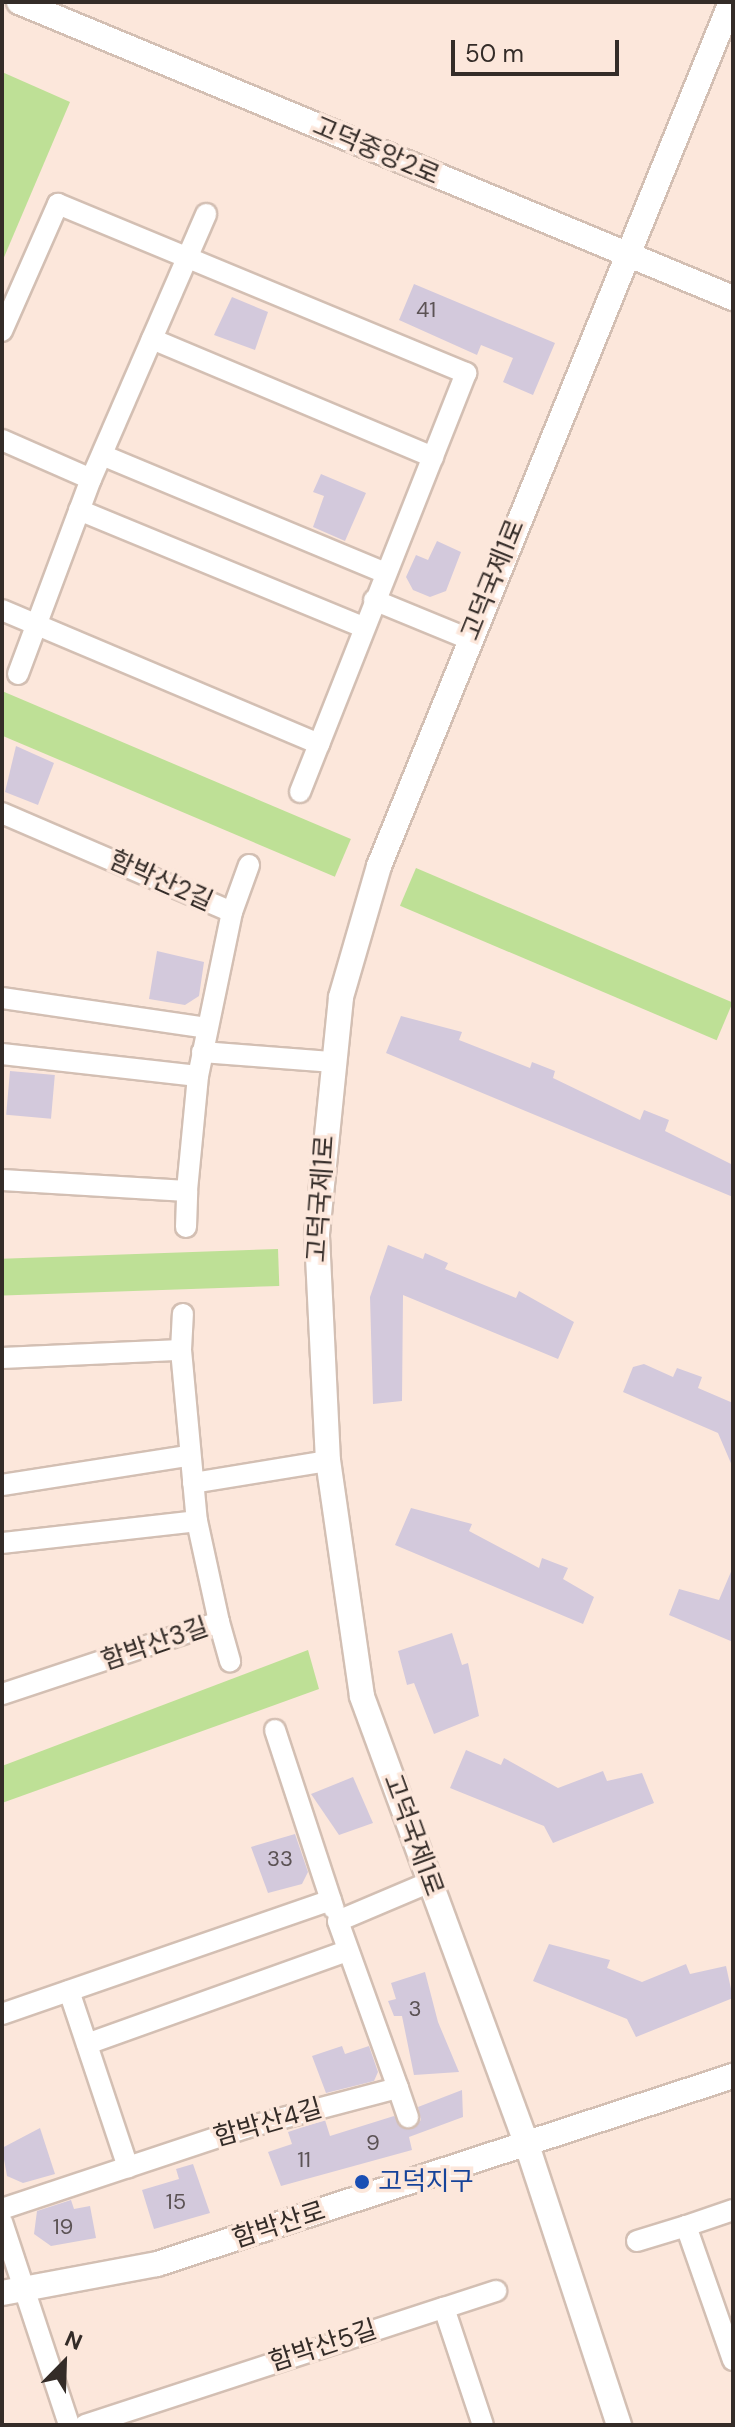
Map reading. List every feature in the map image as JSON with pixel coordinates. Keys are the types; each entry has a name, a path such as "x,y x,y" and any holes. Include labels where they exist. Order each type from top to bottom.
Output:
{"street":[{"name":"고덕중앙2로","path":"19,2 733,298"},
{"name":"고덕국제1로","path":"619,2425 527,2145 362,1696 328,1461 316,1309 331,1062 379,866 624,254 731,2"},
{"path":"2,331 58,204 466,373 300,792"},
{"path":"18,674 34,623 91,479 206,214"},
{"path":"152,339 433,457"},
{"path":"2,440 91,479"},
{"path":"102,455 385,573"},
{"path":"79,510 363,627"},
{"path":"374,600 469,639"},
{"path":"2,610 319,744"},
{"name":"함박산2길","path":"2,813 232,912 198,1076 186,1227"},
{"path":"232,912 249,865"},
{"path":"2,998 207,1028"},
{"path":"202,1052 331,1062"},
{"path":"2,1054 198,1076"},
{"path":"2,1180 187,1191"},
{"name":"함박산3길","path":"2,1694 219,1622 197,1521 188,1456 181,1350 183,1314"},
{"path":"2,1358 181,1350"},
{"path":"2,1485 188,1456"},
{"path":"193,1483 328,1461"},
{"path":"2,1543 197,1521"},
{"path":"219,1622 230,1661"},
{"path":"275,1730 347,1951 408,2117"},
{"path":"338,1921 430,1882"},
{"path":"2,2014 331,1900"},
{"path":"87,2044 347,1951"},
{"path":"69,1991 128,2167"},
{"name":"함박산로","path":"13,2291 157,2264 733,2076"},
{"name":"함박산4길","path":"2,2209 128,2167 398,2088"},
{"path":"637,2241 733,2210"},
{"path":"2,2222 13,2291 69,2425"},
{"path":"686,2226 733,2360"},
{"name":"함박산5길","path":"85,2425 496,2291"},
{"path":"444,2308 483,2425"}],"green space":[{"path":"2,72 70,102 2,262"},
{"path":"2,691 351,839 335,877 2,736"},
{"path":"416,868 733,1002 717,1040 400,906"},
{"path":"278,1249 279,1286 3,1296 2,1259"},
{"path":"308,1650 319,1689 2,1803 2,1766"}],"building":[{"path":"414,284 555,343 533,395 503,382 513,358 481,345 477,355 399,320"},
{"path":"232,297 268,312 255,350 214,335"},
{"path":"321,474 366,493 345,541 313,527 324,496 313,492"},
{"path":"437,541 461,552 446,591 430,597 413,590 406,577 416,555 428,560"},
{"path":"16,746 54,763 38,805 5,792"},
{"path":"157,951 204,962 199,996 185,1005 149,999"},
{"path":"401,1016 462,1032 459,1040 530,1068 532,1062 555,1071 553,1078 640,1120 644,1110 669,1120 665,1131 733,1165 733,1197 386,1053"},
{"path":"10,1071 55,1075 51,1119 6,1115"},
{"path":"388,1245 423,1259 425,1253 448,1263 445,1269 516,1298 519,1291 574,1322 558,1359 403,1295 402,1401 373,1404 370,1297"},
{"path":"644,1364 673,1377 677,1368 702,1377 698,1388 733,1403 733,1468 718,1433 623,1392 633,1367"},
{"path":"411,1508 472,1524 469,1531 539,1568 542,1558 568,1568 563,1579 594,1597 583,1624 395,1545"},
{"path":"733,1567 733,1642 669,1615 679,1589 719,1600"},
{"path":"452,1633 462,1665 468,1663 479,1716 434,1734 414,1683 407,1685 398,1651"},
{"path":"466,1750 501,1765 504,1758 558,1788 603,1771 607,1781 642,1773 654,1803 553,1843 544,1826 450,1788"},
{"path":"353,1777 373,1823 339,1835 311,1794"},
{"path":"295,1834 308,1872 302,1884 268,1893 251,1847"},
{"path":"549,1944 610,1960 607,1968 642,1982 686,1964 690,1974 726,1966 733,1998 636,2037 627,2019 533,1981"},
{"path":"425,1972 438,2022 459,2072 414,2075 402,2016 394,2016 388,2001 396,1999 391,1983"},
{"path":"342,2046 345,2054 369,2046 378,2072 374,2081 326,2093 312,2056"},
{"path":"462,2090 463,2117 409,2137 412,2150 281,2186 268,2152 292,2144 288,2132 325,2120 330,2136 394,2116 411,2129 421,2120 418,2107"},
{"path":"40,2128 55,2174 23,2183 7,2176 2,2148"},
{"path":"193,2164 210,2213 154,2229 142,2190 179,2179 176,2169"},
{"path":"71,2200 74,2209 90,2206 96,2238 51,2246 34,2234 37,2211"}],"place":[{"name":"고덕지구","path":"362,2182"}]}
